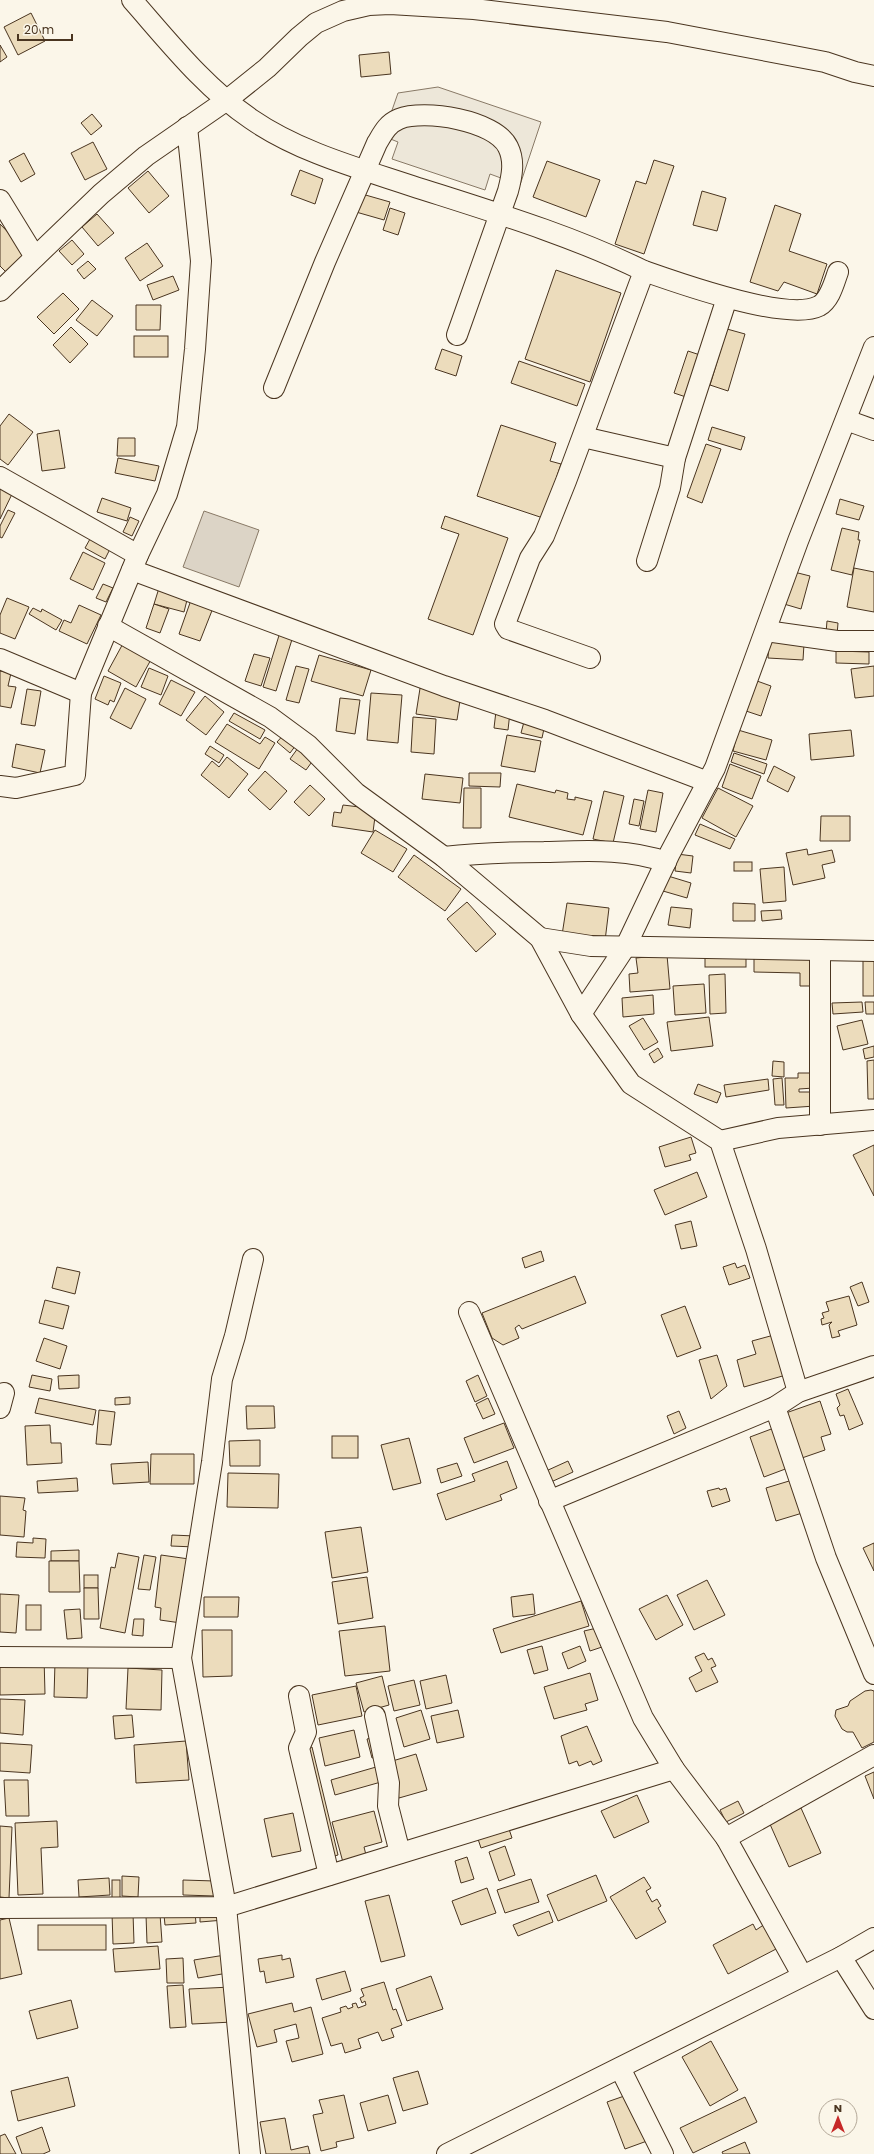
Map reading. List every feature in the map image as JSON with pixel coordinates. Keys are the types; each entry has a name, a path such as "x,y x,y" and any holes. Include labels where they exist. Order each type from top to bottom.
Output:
{"street":[{"path":"132,0 188,64 227,100 251,119 285,138 364,170 500,214 621,260 644,271 698,290 727,298 800,310 813,308 820,305 828,296 838,272"},
{"path":"0,291 118,180 146,156 227,100 267,68 299,37 316,24 343,11 369,5 390,4 474,9 667,32 825,62 855,72 874,76"},
{"path":"855,72 874,89"},
{"path":"274,388 325,262 376,143 387,127 398,120 411,115 424,114 445,116 474,123 496,134 507,145 512,156 513,172 500,214 456,334"},
{"path":"0,786 16,788 75,775 82,693 108,626 167,494 187,427 195,349 201,261 187,127"},
{"path":"0,200 36,257"},
{"path":"590,658 508,629 506,624 530,558 544,536 583,437 644,271"},
{"path":"647,561 670,488 675,458 727,298"},
{"path":"581,1014 626,946 666,862 708,782 874,347"},
{"path":"846,420 874,430"},
{"path":"583,437 675,458"},
{"path":"0,477 135,563 444,686 545,720 708,782"},
{"path":"108,626 270,717 308,745 356,794 444,857 540,938 581,1014 632,1084 720,1141 756,1249 798,1392"},
{"path":"766,631 837,641 874,641"},
{"path":"0,659 82,693"},
{"path":"444,857 474,853 589,851 648,856 666,862"},
{"path":"540,938 591,946 874,951"},
{"path":"820,950 820,1125"},
{"path":"720,1141 778,1128 874,1120"},
{"path":"250,2154 226,1906 180,1658 212,1462 222,1379 235,1336 253,1259"},
{"path":"469,1312 549,1502 644,1718 674,1769 726,1838 802,1975"},
{"path":"549,1502 775,1407 798,1392 874,1366"},
{"path":"775,1407 826,1558 874,1674"},
{"path":"0,1657 180,1658"},
{"path":"300,1696 306,1732 299,1748 329,1875"},
{"path":"375,1716 389,1783 388,1806 400,1853"},
{"path":"726,1838 874,1755"},
{"path":"0,1908 226,1906 674,1769"},
{"path":"447,2154 620,2068 874,1938"},
{"path":"841,1956 874,2009"},
{"path":"620,2068 663,2154"}],"shaded area":[{"path":"438,87 541,122 520,185 490,174 485,190 392,159 398,142 383,136 398,93"},
{"path":"204,511 259,530 239,587 183,567"}],"building":[{"path":"31,13 45,41 18,55 4,27"},
{"path":"0,45 7,57 0,62"},
{"path":"389,52 391,74 361,77 359,55"},
{"path":"92,114 102,126 91,135 81,123"},
{"path":"93,142 107,169 85,180 71,153"},
{"path":"24,153 35,174 21,182 9,161"},
{"path":"654,160 674,166 644,254 615,244 636,181 646,184"},
{"path":"547,161 600,180 586,217 533,197"},
{"path":"300,170 323,179 315,204 291,195"},
{"path":"148,171 169,196 149,213 128,188"},
{"path":"702,191 726,198 717,231 693,225"},
{"path":"362,194 390,202 384,220 356,212"},
{"path":"775,205 801,214 789,251 827,264 817,294 784,282 778,291 750,282"},
{"path":"390,208 405,213 398,235 383,230"},
{"path":"97,214 114,233 98,246 82,227"},
{"path":"0,224 28,253 7,273 0,266"},
{"path":"72,240 84,254 72,265 59,251"},
{"path":"147,243 163,266 140,281 125,258"},
{"path":"88,261 96,269 84,279 77,270"},
{"path":"556,270 621,293 590,382 525,359"},
{"path":"173,276 179,290 153,300 147,285"},
{"path":"63,293 79,309 54,334 37,317"},
{"path":"92,300 113,316 97,336 76,320"},
{"path":"136,305 161,305 160,330 136,330"},
{"path":"71,327 88,344 70,363 53,345"},
{"path":"727,329 745,334 728,391 710,385"},
{"path":"134,336 168,336 168,357 134,357"},
{"path":"442,349 462,356 456,376 435,369"},
{"path":"688,351 706,357 692,399 674,393"},
{"path":"519,361 585,384 577,406 511,383"},
{"path":"9,414 33,432 8,465 0,459 0,426"},
{"path":"501,425 556,443 550,461 561,464 543,518 477,496"},
{"path":"712,427 745,437 741,450 708,440"},
{"path":"59,430 65,468 42,471 37,434"},
{"path":"118,438 135,438 135,456 117,456"},
{"path":"706,444 721,449 702,503 687,497"},
{"path":"118,458 159,466 155,481 115,473"},
{"path":"0,485 13,492 0,519"},
{"path":"102,498 131,508 127,521 97,512"},
{"path":"840,499 864,506 859,520 836,514"},
{"path":"8,510 15,513 2,538 0,537 0,526"},
{"path":"445,516 508,538 473,635 428,619 459,534 441,528"},
{"path":"130,517 139,521 132,536 123,532"},
{"path":"842,528 859,532 858,540 860,540 852,575 831,570"},
{"path":"90,539 110,549 105,559 85,548"},
{"path":"83,552 105,563 93,590 70,579"},
{"path":"854,568 874,572 874,612 847,607"},
{"path":"794,572 810,576 801,609 784,604"},
{"path":"103,584 113,588 106,602 96,598"},
{"path":"159,588 188,596 184,612 154,604"},
{"path":"7,598 29,607 15,639 0,633 0,615"},
{"path":"191,600 213,608 200,641 179,634"},
{"path":"154,604 169,609 160,633 146,628"},
{"path":"79,605 101,615 87,644 59,631 64,620 71,623"},
{"path":"33,608 41,612 42,609 62,620 56,630 29,614"},
{"path":"827,621 838,623 837,635 826,633"},
{"path":"281,629 294,633 276,691 263,687"},
{"path":"126,638 154,654 136,687 108,671"},
{"path":"769,642 804,644 803,660 768,658"},
{"path":"836,651 869,652 869,664 836,663"},
{"path":"254,654 270,658 261,686 245,681"},
{"path":"319,655 371,670 363,696 311,681"},
{"path":"296,666 309,669 299,703 286,700"},
{"path":"874,666 874,696 855,698 851,669"},
{"path":"149,668 168,676 161,695 141,687"},
{"path":"0,671 11,673 8,686 16,687 11,708 0,706"},
{"path":"104,676 121,683 114,702 110,700 108,705 95,699"},
{"path":"171,680 195,692 181,716 159,704"},
{"path":"757,681 771,686 761,716 746,711"},
{"path":"421,682 461,694 457,720 416,714"},
{"path":"125,688 146,699 131,729 110,718"},
{"path":"27,689 41,691 35,726 21,724"},
{"path":"371,693 402,695 398,743 367,740"},
{"path":"205,696 224,712 206,735 186,720"},
{"path":"340,698 360,700 355,734 336,731"},
{"path":"496,711 510,712 508,730 494,728"},
{"path":"234,713 265,730 260,739 229,721"},
{"path":"413,717 436,719 434,754 411,752"},
{"path":"525,718 545,724 542,738 521,733"},
{"path":"227,724 260,744 265,737 275,743 259,769 215,742"},
{"path":"738,730 772,740 766,760 733,751"},
{"path":"851,730 854,756 811,760 809,734"},
{"path":"287,731 299,741 290,753 277,742"},
{"path":"507,735 541,741 535,772 501,766"},
{"path":"16,744 45,750 40,773 12,767"},
{"path":"210,746 224,755 219,763 205,754"},
{"path":"298,748 314,759 306,770 290,759"},
{"path":"734,753 767,764 764,774 731,762"},
{"path":"227,757 248,774 229,798 201,775 212,761 219,767"},
{"path":"730,764 761,776 752,799 722,787"},
{"path":"774,766 795,777 788,792 767,781"},
{"path":"265,771 287,791 270,810 248,790"},
{"path":"469,773 501,773 500,787 469,786"},
{"path":"425,774 463,778 460,803 422,799"},
{"path":"517,784 555,793 556,790 568,793 567,799 575,800 575,797 592,801 583,835 509,817"},
{"path":"310,785 325,799 309,816 294,802"},
{"path":"464,788 481,788 481,828 463,828"},
{"path":"718,788 753,806 736,837 702,818"},
{"path":"648,790 663,793 656,832 640,829"},
{"path":"604,791 624,796 613,843 593,839"},
{"path":"634,799 644,801 639,826 629,824"},
{"path":"343,805 376,809 373,832 332,826 334,812 341,813"},
{"path":"821,816 850,816 850,841 820,841"},
{"path":"700,824 735,839 730,849 695,835"},
{"path":"375,830 407,849 393,872 361,853"},
{"path":"807,849 808,855 832,850 835,862 822,865 825,878 793,885 786,853"},
{"path":"677,854 693,856 691,873 675,871"},
{"path":"414,855 461,889 445,911 398,877"},
{"path":"734,862 752,862 752,871 734,871"},
{"path":"784,867 786,901 763,903 760,869"},
{"path":"668,876 691,883 687,898 663,891"},
{"path":"467,902 496,934 476,952 447,919"},
{"path":"567,903 609,908 605,941 562,935"},
{"path":"733,903 755,904 755,921 733,921"},
{"path":"671,907 692,909 690,928 668,925"},
{"path":"781,910 782,919 762,921 761,911"},
{"path":"705,952 746,952 746,967 705,967"},
{"path":"754,954 815,955 815,986 800,986 800,973 754,972"},
{"path":"667,955 670,989 630,992 629,974 638,973 636,958"},
{"path":"863,956 874,956 874,996 863,996"},
{"path":"725,974 726,1013 710,1014 709,975"},
{"path":"704,984 706,1013 675,1015 673,986"},
{"path":"653,995 654,1014 623,1017 622,998"},
{"path":"862,1002 863,1012 833,1014 832,1003"},
{"path":"865,1002 874,1002 874,1014 866,1014"},
{"path":"709,1017 713,1046 671,1051 667,1022"},
{"path":"643,1018 658,1042 644,1050 629,1026"},
{"path":"862,1020 868,1044 843,1050 837,1026"},
{"path":"874,1046 874,1057 865,1059 863,1049"},
{"path":"658,1048 663,1057 654,1063 649,1054"},
{"path":"874,1060 874,1099 868,1099 867,1061"},
{"path":"773,1061 784,1062 784,1077 772,1076"},
{"path":"798,1073 813,1073 814,1088 799,1089 799,1092 814,1092 815,1106 786,1108 785,1078 798,1078"},
{"path":"782,1078 784,1105 775,1105 773,1079"},
{"path":"768,1079 769,1090 726,1097 724,1085"},
{"path":"698,1084 721,1093 717,1103 694,1094"},
{"path":"691,1137 696,1153 689,1155 691,1160 665,1167 659,1147"},
{"path":"874,1145 874,1196 853,1155"},
{"path":"697,1172 707,1197 665,1215 654,1190"},
{"path":"691,1221 697,1246 681,1249 675,1225"},
{"path":"541,1251 544,1261 525,1268 522,1258"},
{"path":"735,1263 737,1268 745,1265 750,1278 729,1285 723,1267"},
{"path":"57,1267 80,1272 75,1294 52,1288"},
{"path":"575,1276 586,1303 522,1329 519,1325 515,1328 519,1338 503,1345 492,1338 482,1313"},
{"path":"862,1282 869,1302 858,1306 850,1287"},
{"path":"849,1296 857,1325 838,1331 840,1336 832,1338 829,1325 832,1322 822,1325 821,1319 824,1318 822,1313 829,1311 826,1302"},
{"path":"45,1300 69,1306 63,1329 39,1323"},
{"path":"685,1306 701,1348 677,1357 661,1315"},
{"path":"774,1335 786,1375 744,1387 737,1360 756,1354 752,1341"},
{"path":"44,1338 67,1346 60,1369 36,1361"},
{"path":"717,1355 727,1386 711,1399 699,1360"},
{"path":"32,1375 52,1379 50,1391 29,1387"},
{"path":"79,1375 79,1388 59,1389 58,1376"},
{"path":"478,1375 487,1396 475,1402 466,1381"},
{"path":"848,1389 863,1424 849,1430 844,1415 840,1416 837,1408 840,1405 836,1394"},
{"path":"130,1397 130,1404 115,1405 115,1398"},
{"path":"39,1398 96,1410 93,1425 35,1413"},
{"path":"488,1398 495,1414 483,1419 476,1404"},
{"path":"820,1401 831,1434 821,1437 825,1450 799,1459 783,1414"},
{"path":"246,1406 274,1406 275,1428 247,1429"},
{"path":"99,1410 115,1412 111,1445 96,1444"},
{"path":"679,1411 686,1428 674,1434 667,1416"},
{"path":"504,1423 514,1448 474,1463 464,1438"},
{"path":"50,1425 51,1443 61,1443 62,1463 27,1465 25,1426"},
{"path":"774,1428 788,1468 764,1477 750,1437"},
{"path":"332,1436 358,1436 358,1458 332,1458"},
{"path":"409,1438 421,1483 393,1490 381,1445"},
{"path":"260,1440 260,1466 230,1466 229,1441"},
{"path":"151,1454 194,1454 194,1484 150,1484"},
{"path":"507,1461 517,1488 500,1495 502,1500 446,1520 437,1494 475,1481 472,1474"},
{"path":"568,1461 573,1472 551,1482 546,1471"},
{"path":"148,1462 149,1482 113,1484 111,1464"},
{"path":"457,1463 462,1476 441,1483 437,1469"},
{"path":"228,1473 279,1474 278,1508 227,1507"},
{"path":"77,1478 78,1491 38,1493 37,1481"},
{"path":"799,1478 809,1511 776,1521 766,1488"},
{"path":"719,1488 720,1490 726,1488 730,1501 712,1507 707,1491"},
{"path":"0,1496 25,1498 23,1510 26,1511 24,1537 0,1535"},
{"path":"361,1527 368,1572 332,1578 325,1532"},
{"path":"172,1535 195,1536 195,1547 171,1546"},
{"path":"33,1538 46,1539 45,1558 16,1557 17,1542 33,1543"},
{"path":"874,1543 874,1571 863,1548"},
{"path":"79,1550 79,1561 51,1561 51,1551"},
{"path":"118,1553 139,1557 125,1633 100,1628 111,1567 115,1568"},
{"path":"144,1555 156,1557 150,1590 138,1589"},
{"path":"161,1555 189,1559 181,1623 160,1620 161,1608 155,1607"},
{"path":"49,1561 79,1561 80,1592 49,1592"},
{"path":"84,1575 98,1575 98,1588 84,1588"},
{"path":"367,1577 373,1618 338,1624 332,1582"},
{"path":"707,1580 725,1615 694,1630 677,1595"},
{"path":"84,1588 98,1588 99,1619 84,1619"},
{"path":"0,1594 19,1595 16,1633 0,1632"},
{"path":"533,1594 535,1614 513,1617 511,1597"},
{"path":"667,1595 683,1625 656,1640 639,1609"},
{"path":"204,1597 239,1597 238,1617 204,1617"},
{"path":"581,1601 589,1626 501,1653 493,1629"},
{"path":"26,1605 41,1605 41,1630 26,1630"},
{"path":"80,1609 82,1638 67,1639 64,1610"},
{"path":"134,1619 144,1619 143,1636 132,1635"},
{"path":"385,1626 390,1671 345,1676 339,1631"},
{"path":"597,1628 602,1647 590,1651 584,1631"},
{"path":"202,1630 232,1630 232,1676 203,1677"},
{"path":"542,1646 548,1670 534,1674 527,1650"},
{"path":"580,1646 586,1661 568,1669 562,1653"},
{"path":"704,1653 708,1660 712,1658 716,1666 711,1668 718,1682 696,1692 689,1678 702,1671 695,1657"},
{"path":"44,1657 45,1694 0,1695 0,1658"},
{"path":"55,1662 88,1663 87,1698 54,1697"},
{"path":"128,1668 162,1670 161,1710 126,1709"},
{"path":"590,1673 598,1700 585,1704 587,1710 554,1719 544,1687"},
{"path":"446,1675 452,1703 426,1709 420,1681"},
{"path":"382,1676 389,1705 364,1712 356,1683"},
{"path":"414,1680 420,1705 394,1711 388,1686"},
{"path":"356,1686 362,1716 318,1725 312,1695"},
{"path":"865,1691 874,1691 874,1742 862,1748 853,1732 847,1732 842,1729 835,1716 836,1710 848,1706 850,1701"},
{"path":"0,1699 25,1700 23,1735 0,1733"},
{"path":"421,1710 430,1739 404,1747 396,1718"},
{"path":"458,1710 464,1737 437,1743 431,1716"},
{"path":"132,1715 134,1737 115,1739 113,1716"},
{"path":"587,1726 602,1761 593,1765 591,1761 579,1766 577,1761 569,1764 561,1736"},
{"path":"354,1730 360,1757 325,1766 319,1738"},
{"path":"377,1737 381,1756 372,1758 367,1739"},
{"path":"186,1741 189,1780 136,1783 134,1745"},
{"path":"0,1743 32,1745 30,1773 0,1771"},
{"path":"312,1747 338,1855 327,1858 301,1749"},
{"path":"416,1754 427,1790 399,1798 389,1762"},
{"path":"383,1765 388,1780 335,1795 331,1780"},
{"path":"874,1772 874,1799 865,1776"},
{"path":"4,1780 28,1780 29,1816 6,1816"},
{"path":"637,1795 649,1822 614,1838 601,1811"},
{"path":"738,1801 744,1813 726,1822 720,1810"},
{"path":"801,1808 821,1853 789,1867 769,1822"},
{"path":"374,1811 382,1842 364,1847 367,1859 344,1866 332,1822"},
{"path":"293,1813 301,1851 272,1857 264,1819"},
{"path":"57,1821 58,1847 41,1848 43,1894 18,1895 15,1823"},
{"path":"0,1826 12,1827 9,1898 0,1897"},
{"path":"508,1826 512,1838 481,1848 477,1836"},
{"path":"505,1846 515,1875 499,1881 489,1852"},
{"path":"467,1857 474,1879 461,1883 455,1861"},
{"path":"596,1875 607,1901 558,1921 547,1895"},
{"path":"122,1876 139,1877 138,1897 122,1896"},
{"path":"644,1877 651,1888 646,1891 652,1902 657,1899 661,1906 658,1908 666,1922 636,1939 610,1897"},
{"path":"109,1878 110,1895 79,1897 78,1880"},
{"path":"531,1879 539,1902 505,1913 497,1890"},
{"path":"112,1880 120,1880 120,1898 112,1898"},
{"path":"183,1880 215,1881 215,1896 183,1895"},
{"path":"487,1888 496,1913 461,1925 452,1901"},
{"path":"389,1895 405,1956 381,1962 365,1901"},
{"path":"224,1911 224,1920 200,1922 200,1913"},
{"path":"549,1911 553,1922 518,1936 513,1925"},
{"path":"112,1913 133,1913 134,1943 113,1944"},
{"path":"195,1913 196,1923 165,1925 164,1915"},
{"path":"160,1914 162,1942 147,1943 146,1915"},
{"path":"9,1918 22,1974 0,1979 0,1920"},
{"path":"753,1924 756,1930 765,1924 778,1948 728,1974 713,1945"},
{"path":"38,1925 106,1925 106,1950 38,1950"},
{"path":"158,1946 160,1969 115,1972 113,1949"},
{"path":"225,1955 228,1973 198,1978 194,1960"},
{"path":"282,1955 282,1960 290,1958 294,1977 266,1983 264,1971 260,1972 258,1959"},
{"path":"183,1958 184,1983 167,1983 166,1959"},
{"path":"345,1971 351,1991 322,2000 316,1979"},
{"path":"431,1976 443,2009 407,2021 396,1989"},
{"path":"384,1982 393,2010 396,2009 402,2025 391,2029 394,2037 382,2041 378,2032 358,2039 361,2048 345,2053 342,2043 331,2046 322,2018 341,2012 340,2008 346,2006 348,2009 353,2007 352,2004 356,2003 358,2008 366,2005 365,2001 362,2003 360,1998 364,1996 361,1989"},
{"path":"183,1985 186,2027 170,2028 167,1986"},
{"path":"231,1987 233,2022 192,2024 189,1989"},
{"path":"71,2000 78,2028 37,2039 29,2011"},
{"path":"292,2003 294,2012 311,2007 323,2054 292,2062 286,2041 299,2038 296,2024 274,2030 277,2042 257,2047 248,2014"},
{"path":"711,2041 738,2090 710,2106 682,2057"},
{"path":"418,2071 428,2104 403,2111 393,2078"},
{"path":"68,2077 75,2106 18,2121 11,2091"},
{"path":"630,2094 647,2141 625,2149 607,2102"},
{"path":"344,2095 354,2138 336,2142 337,2147 321,2151 313,2115 323,2113 319,2100"},
{"path":"388,2095 396,2123 368,2131 360,2103"},
{"path":"745,2097 757,2122 693,2153 680,2128"},
{"path":"285,2118 291,2150 308,2146 310,2154 266,2154 260,2122"},
{"path":"42,2127 50,2151 43,2154 22,2154 16,2137"},
{"path":"5,2134 16,2154 0,2154 0,2136"},
{"path":"745,2142 750,2154 723,2154 722,2152"}]}
